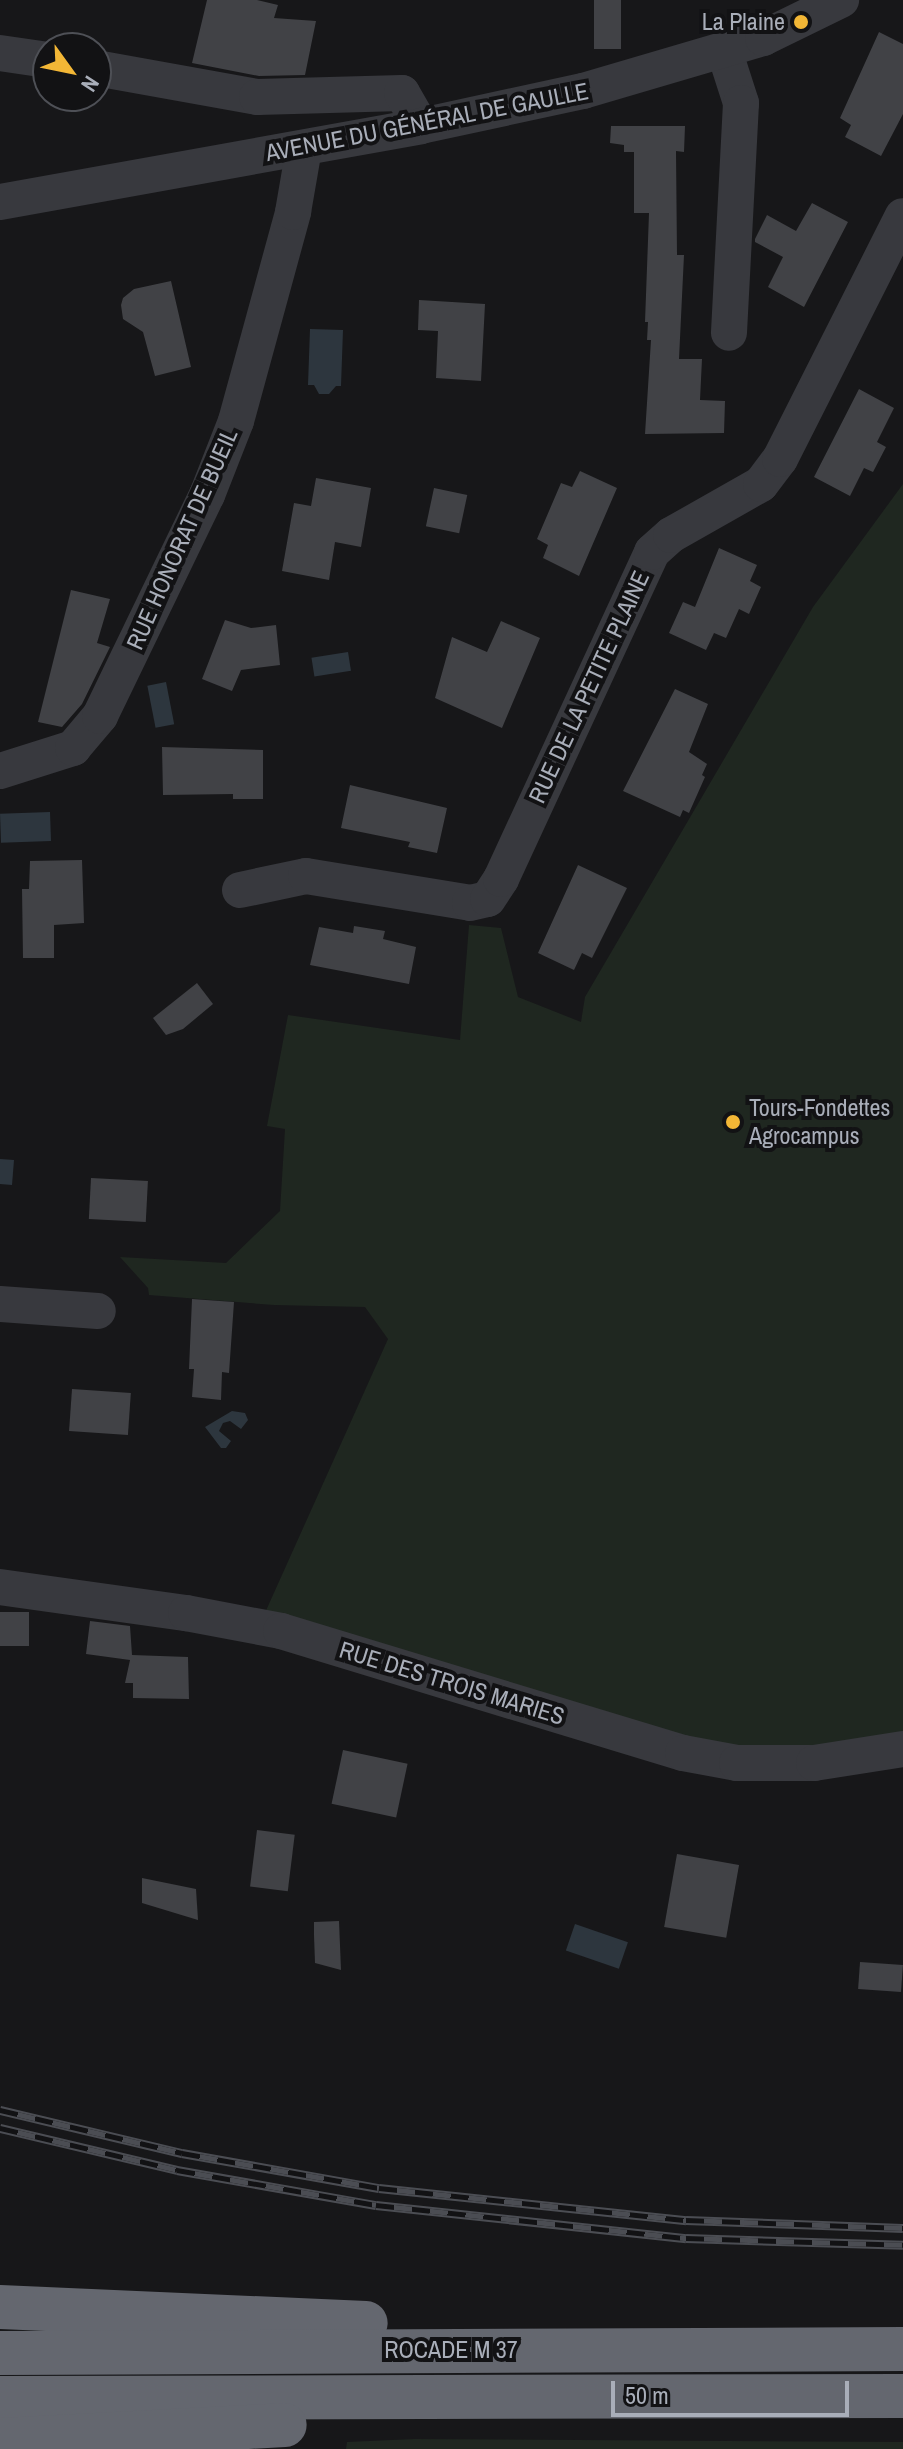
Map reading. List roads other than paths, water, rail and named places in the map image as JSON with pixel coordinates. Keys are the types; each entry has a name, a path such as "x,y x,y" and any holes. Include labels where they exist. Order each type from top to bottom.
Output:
{"highway":[{"path":"0,2307 387,2324 433,2350"},
{"name":"ROCADE M 37","path":"0,2353 903,2349"},
{"path":"0,2440 382,2420 431,2396"},
{"name":"ROCADE M 37","path":"0,2398 903,2396"}],"street":[{"name":"AVENUE DU GÉNÉRAL DE GAULLE","path":"0,202 421,126 583,91 776,32 841,0"},
{"path":"724,50 741,103 729,333"},
{"path":"0,53 32,58"},
{"path":"112,71 257,97 402,93 421,126"},
{"name":"RUE HONORAT DE BUEIL","path":"0,771 73,748 100,716 207,495 236,421 293,212 304,148"},
{"name":"RUE DE LA PETITE PLAINE","path":"240,890 306,876 470,903 488,899 501,879 652,552 671,535 761,484 780,459 903,216"},
{"path":"0,1304 98,1311"},
{"name":"RUE DES TROIS MARIES","path":"0,1587 186,1613 281,1631 697,1756 737,1763 814,1763 903,1749"}],"railway":[{"path":"0,2110 182,2153 379,2188 686,2220 903,2228"},
{"path":"0,2128 177,2170 376,2205 686,2238 903,2245"}],"place":[{"name":"La Plaine","path":"801,22"},
{"name":"Tours-Fondettes Agrocampus","path":"733,1122"}]}
